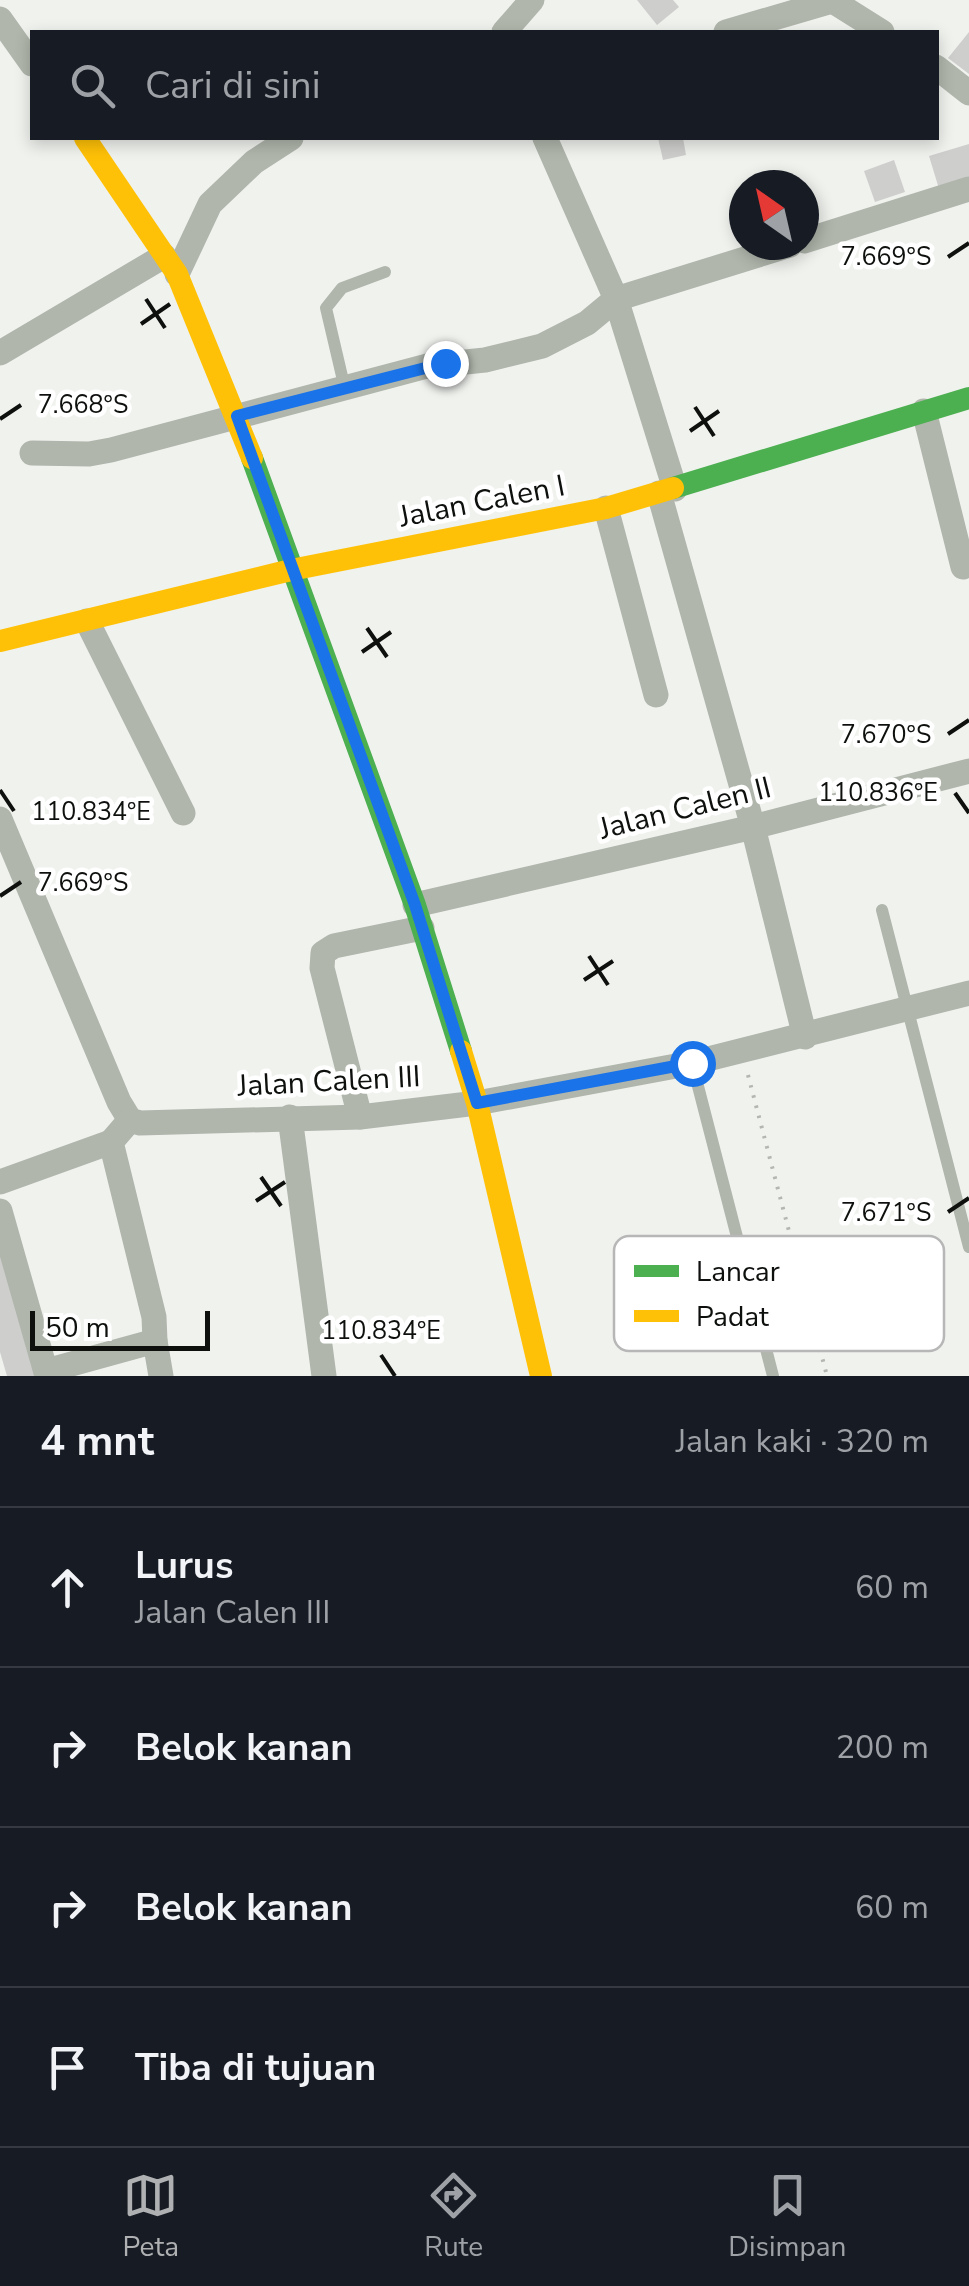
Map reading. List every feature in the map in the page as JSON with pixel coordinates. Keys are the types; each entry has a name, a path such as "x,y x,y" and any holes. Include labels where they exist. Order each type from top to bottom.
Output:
{"street":[{"path":"506,30 532,0"},
{"path":"733,30 832,0 879,30"},
{"path":"0,19 30,61"},
{"path":"939,69 969,93"},
{"path":"86,140 170,265 237,416 418,917 477,1103 540,1376"},
{"path":"0,354 170,265 210,204 254,162 287,140"},
{"path":"546,140 616,299 667,491 697,638 752,827 805,1037"},
{"path":"819,236 969,190"},
{"path":"32,453 88,454 427,366 485,360 542,346 587,323 616,299 742,260"},
{"name":"Jalan Calen I","path":"0,641 291,570 606,508 969,398"},
{"path":"924,412 963,567"},
{"path":"606,508 656,695"},
{"path":"87,621 183,814"},
{"name":"Jalan Calen II","path":"360,1117 322,968 323,954 334,946 418,917 969,771"},
{"path":"0,818 130,1120 110,1142 0,1182"},
{"name":"Jalan Calen III","path":"130,1120 360,1117 477,1103 692,1063 969,993"},
{"path":"290,1117 324,1376"},
{"path":"110,1142 154,1317 161,1376"},
{"path":"0,1211 46,1373 87,1368 155,1341"}],"lane":[{"path":"345,389 326,308 342,288 385,272"},
{"path":"882,910 969,1247"},
{"path":"692,1063 737,1236"},
{"path":"767,1351 773,1376"}],"path":[{"path":"742,1051 790,1236"},
{"path":"820,1351 827,1376"}],"building":[{"path":"637,0 673,0 679,7 657,25"},
{"path":"969,32 969,74 948,58"},
{"path":"658,140 683,140 686,155 663,160"},
{"path":"969,144 969,183 940,192 929,156"},
{"path":"894,160 905,192 875,202 864,171"},
{"path":"0,1242 43,1376 7,1376 0,1352"}],"traffic: fast":[{"path":"673,488 969,398"},
{"path":"252,458 415,905 461,1051"}],"traffic: slow":[{"path":"86,140 177,274 252,458"},
{"path":"0,641 291,570 606,508 673,488"},
{"path":"461,1051 477,1103 541,1376"}],"route":[{"path":"445,363 237,416 415,905 477,1103 692,1063"}]}
